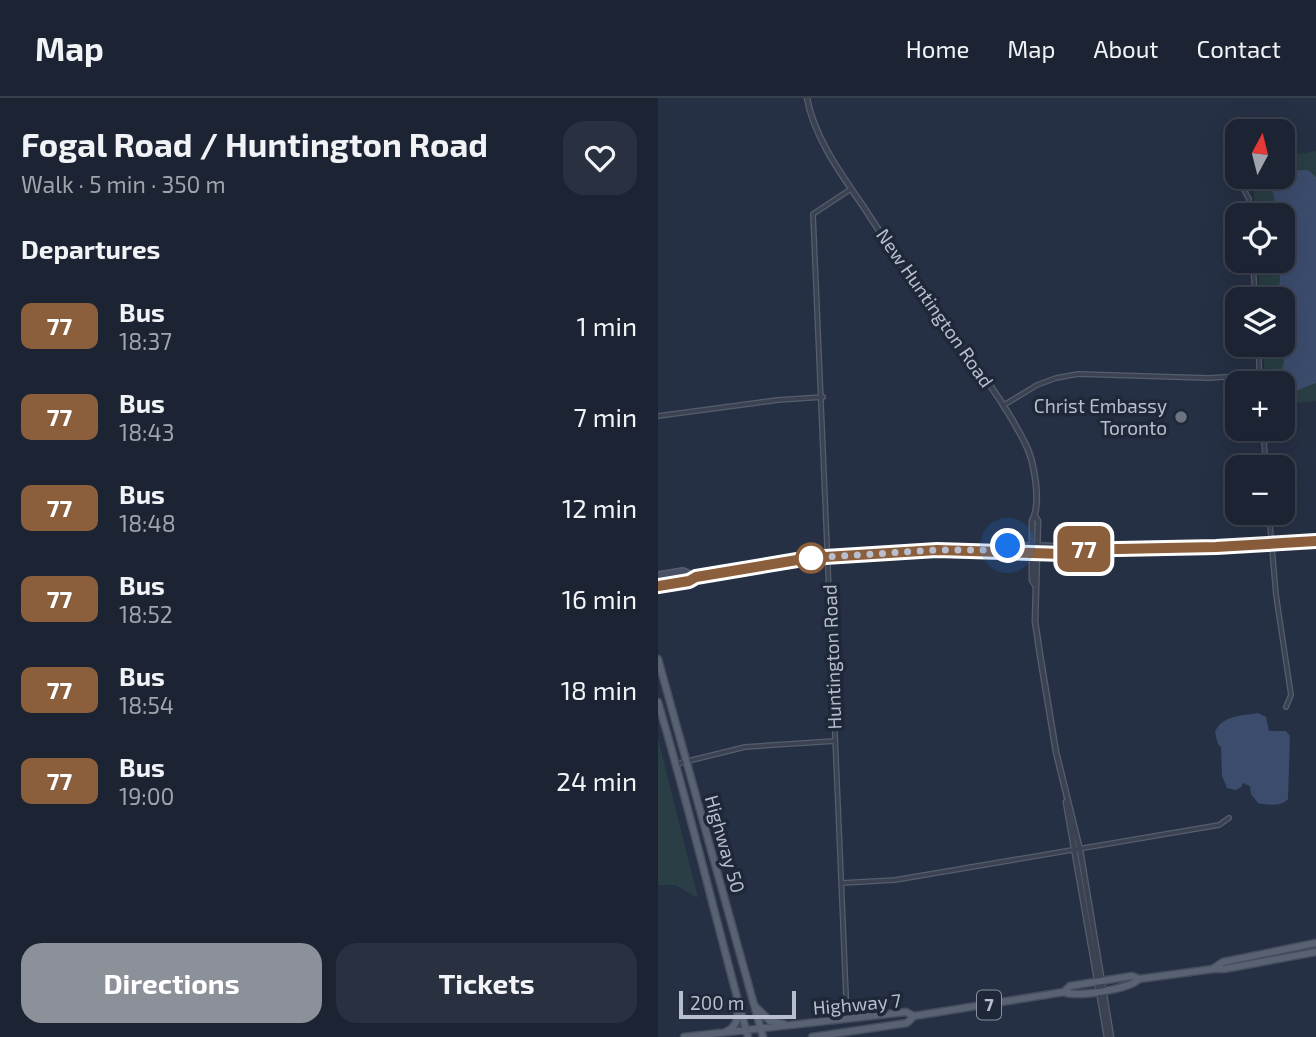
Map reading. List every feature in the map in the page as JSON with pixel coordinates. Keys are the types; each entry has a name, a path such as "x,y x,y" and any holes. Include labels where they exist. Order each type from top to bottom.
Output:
{"main road":[{"path":"658,577 682,571 688,573"},
{"path":"658,587 689,581"},
{"name":"Highway 50","path":"658,659 762,1033"},
{"name":"Highway 50","path":"658,702 677,764 747,1034"},
{"name":"Highway 7","path":"1213,969 1223,962 1316,943"},
{"name":"Highway 7","path":"685,1037 762,1033 816,1023 906,1012 914,1016 1064,992 1070,986 1132,976 1139,979 1224,969 1316,952"},
{"name":"Highway 7","path":"1064,992 1071,996 1101,991 1135,985 1139,979"},
{"path":"685,1037 733,1028 738,1014 730,984 732,980"},
{"path":"747,981 757,1010 770,1021 783,1024 813,1020 816,1023"},
{"name":"Highway 7","path":"812,1037 908,1023 914,1016"}],"street":[{"name":"New Huntington Road","path":"807,98 813,123 851,189 913,282 1004,405 1031,458 1036,485 1035,516 1032,521 1037,579 1035,621 1054,743 1077,851 1109,1037"},
{"name":"Huntington Road","path":"847,1019 823,397 813,214 851,189"},
{"path":"1004,405 1037,385 1078,374 1225,377"},
{"path":"658,416 778,400 823,397"},
{"path":"1270,525 1276,595 1291,695 1286,707"},
{"path":"1000,550 1008,546 1062,546 1069,550 1216,547 1316,541"},
{"path":"689,581 696,577 809,558 937,550 1063,554 1069,550"},
{"path":"688,573 696,577"},
{"path":"677,764 745,747 835,741"},
{"path":"842,883 895,880 1077,851 1219,825 1229,818"}],"green space":[{"path":"1316,151 1316,401 1295,403 1295,371 1264,371 1264,357 1295,357 1295,287 1259,287 1259,273 1295,273 1295,203 1254,203 1254,189 1295,189 1295,155"},
{"path":"658,739 698,898 675,885 658,885"}],"water":[{"path":"1308,170 1316,177 1316,383 1298,390 1295,390 1295,371 1281,371 1283,357 1295,357 1295,287 1279,287 1280,273 1295,273 1295,203 1275,203 1273,189 1295,189 1295,171"},
{"path":"1258,713 1266,717 1269,731 1286,731 1290,736 1288,799 1278,804 1258,803 1251,794 1250,786 1243,783 1236,790 1227,788 1222,776 1221,747 1215,732 1218,726 1227,719"}],"bus line":[{"name":"77","path":"658,586 809,558 852,555 937,550 1063,554 1069,550 1105,548 1216,547 1316,541"}],"place":[{"name":"Christ Embassy Toronto","path":"1181,417"}],"route":[{"path":"811,558 937,550 1000,550 1008,546"}]}
